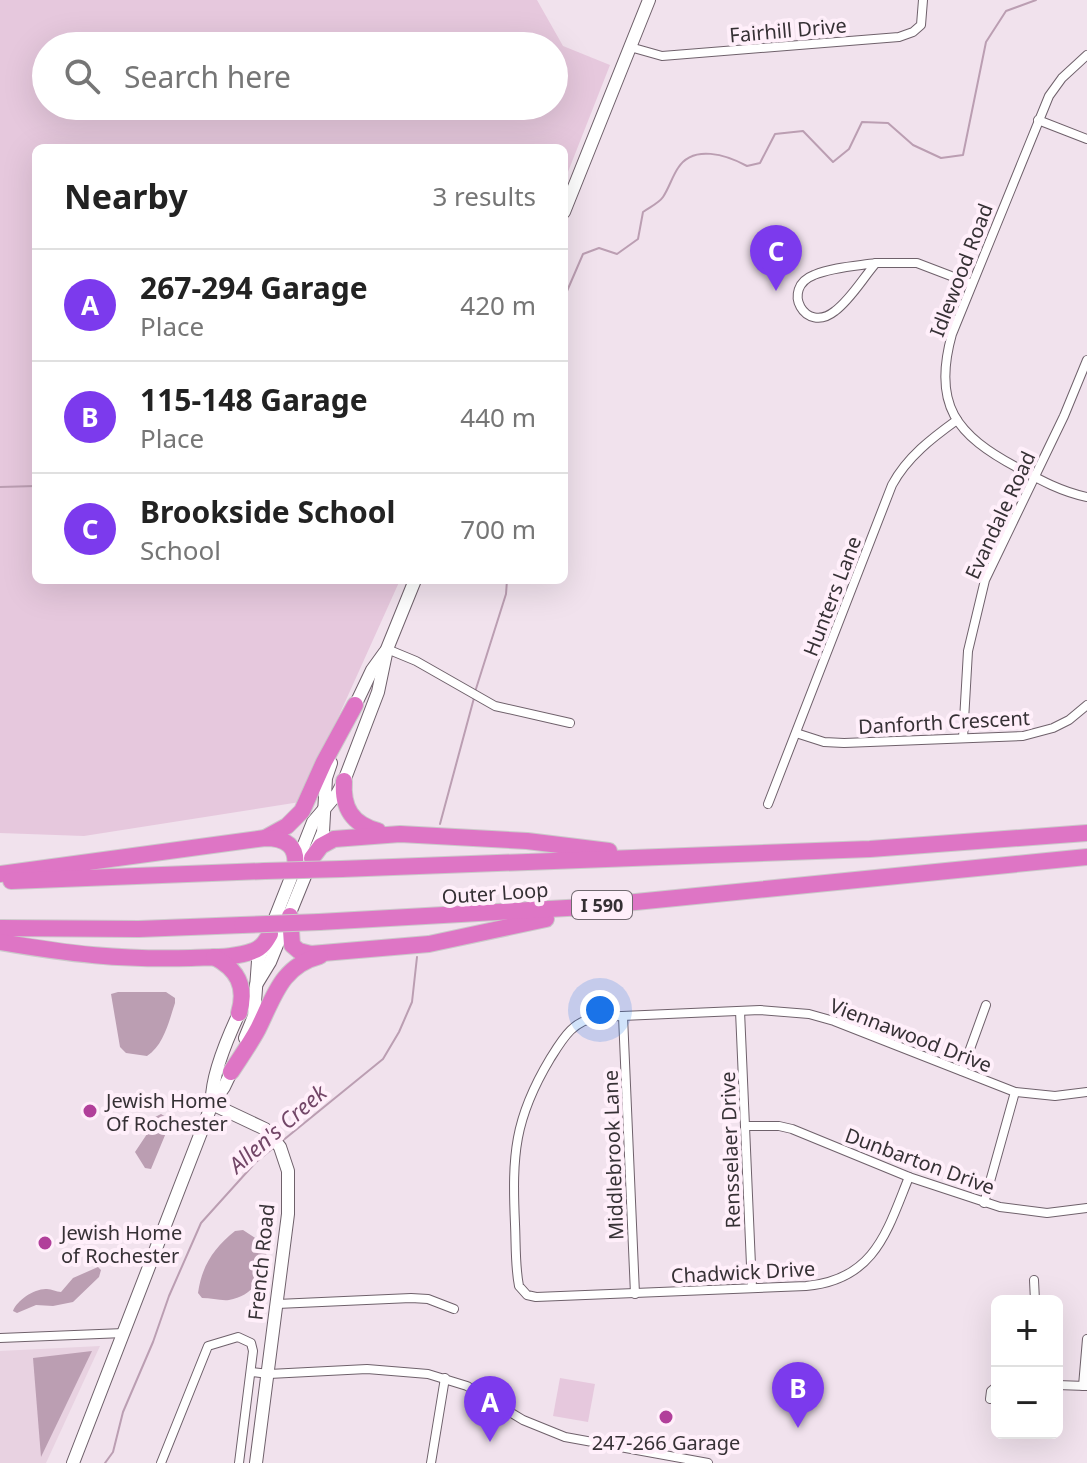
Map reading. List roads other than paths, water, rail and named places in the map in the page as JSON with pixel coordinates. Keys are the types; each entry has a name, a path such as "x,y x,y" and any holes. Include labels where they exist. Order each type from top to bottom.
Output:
{"highway":[{"path":"265,838 287,826 302,811 355,705"},
{"path":"344,781 345,804 353,819 373,830 598,848 630,857"},
{"name":"Outer Loop","path":"0,881 870,849 1087,833"},
{"path":"312,858 321,846 334,839 400,834"},
{"path":"0,874 265,838 278,838 290,844 295,854 295,868"},
{"name":"Outer Loop","path":"0,928 139,929 585,907 1087,857"},
{"path":"290,916 290,940 297,950 311,954 443,942 561,916 585,907"},
{"path":"0,942 109,959 214,957 254,951 264,944 270,934"},
{"path":"231,1072 284,977 307,960 337,952"},
{"path":"214,957 230,966 238,978 242,994 239,1013"}],"main road":[{"path":"568,202 649,0"},
{"path":"73,1463 212,1104 231,1072 253,1020 257,966 313,822 344,781 378,692 387,649 413,584"},
{"path":"212,1104 214,1081 239,1013 269,965 324,830 328,771 355,705 372,670 387,649"},
{"name":"French Road","path":"212,1104 253,1122 269,1133 280,1147 289,1182 269,1374 256,1463"}],"street":[{"name":"Fairhill Drive","path":"630,47 662,56 899,37 921,25 923,0"},
{"name":"Idlewood Road","path":"1087,55 1062,78 1038,120 952,334 945,365 946,393 957,420 984,450 1035,478 1087,497"},
{"path":"1038,120 1087,139"},
{"path":"876,263 835,312 822,318 810,317 801,311 797,303 798,289 804,280 815,274 876,263 917,263 972,284"},
{"name":"Evandale Road","path":"963,738 964,680 981,594 1000,545 1035,478 1087,360"},
{"name":"Hunters Lane","path":"768,804 892,485 921,449 957,420"},
{"path":"387,649 416,661 495,706 570,723"},
{"name":"Danforth Crescent","path":"796,733 832,743 1038,734 1069,720 1087,705"},
{"path":"962,1071 986,1005"},
{"name":"Viennawood Drive","path":"522,1291 517,1277 513,1182 516,1141 526,1105 538,1078 570,1029 587,1019 740,1011 792,1012 826,1018 1015,1092 1055,1096 1087,1092"},
{"name":"Rensselaer Drive","path":"740,1011 752,1288"},
{"name":"Middlebrook Lane","path":"623,1016 635,1294"},
{"path":"984,1203 1015,1092"},
{"name":"Dunbarton Drive","path":"745,1126 792,1129 909,1177 984,1203 1030,1212 1065,1212 1087,1208"},
{"name":"Chadwick Drive","path":"522,1291 536,1297 635,1294 816,1285 836,1280 859,1268 881,1242 909,1177"},
{"path":"1034,1280 1035,1295"},
{"path":"277,1304 420,1298 454,1309"},
{"path":"0,1338 124,1333"},
{"path":"161,1463 208,1346 231,1337 245,1338 251,1343 253,1351 239,1463"},
{"path":"1063,1385 1085,1386 1087,1339"},
{"path":"251,1372 403,1370 445,1378 467,1386 523,1420 555,1434 708,1463"},
{"path":"431,1463 445,1378"},
{"path":"990,1399 991,1391"}],"waterway":[{"name":"Allen's Creek","path":"568,289 583,254 599,248 617,254 638,239 643,212 661,199 678,168 692,156 720,155 747,166 760,163 775,134 803,131 833,162 849,149 862,122 888,123 913,145 941,158 963,155 986,42 1006,11 1036,0"},
{"path":"0,487 32,486"},
{"name":"Allen's Creek","path":"475,692 507,584"},
{"name":"Allen's Creek","path":"440,824 474,698"},
{"name":"Allen's Creek","path":"281,1142 383,1059 412,1002 417,957"},
{"name":"Allen's Creek","path":"105,1463 113,1452 123,1412 201,1223 256,1162 272,1149"}],"place":[{"name":"Brookside School","path":"776,291"},
{"name":"Jewish Home Of Rochester","path":"90,1111"},
{"name":"Jewish Home of Rochester","path":"45,1243"},
{"name":"247-266 Garage","path":"666,1417"},
{"name":"115-148 Garage","path":"798,1428"},
{"name":"267-294 Garage","path":"490,1442"}]}
